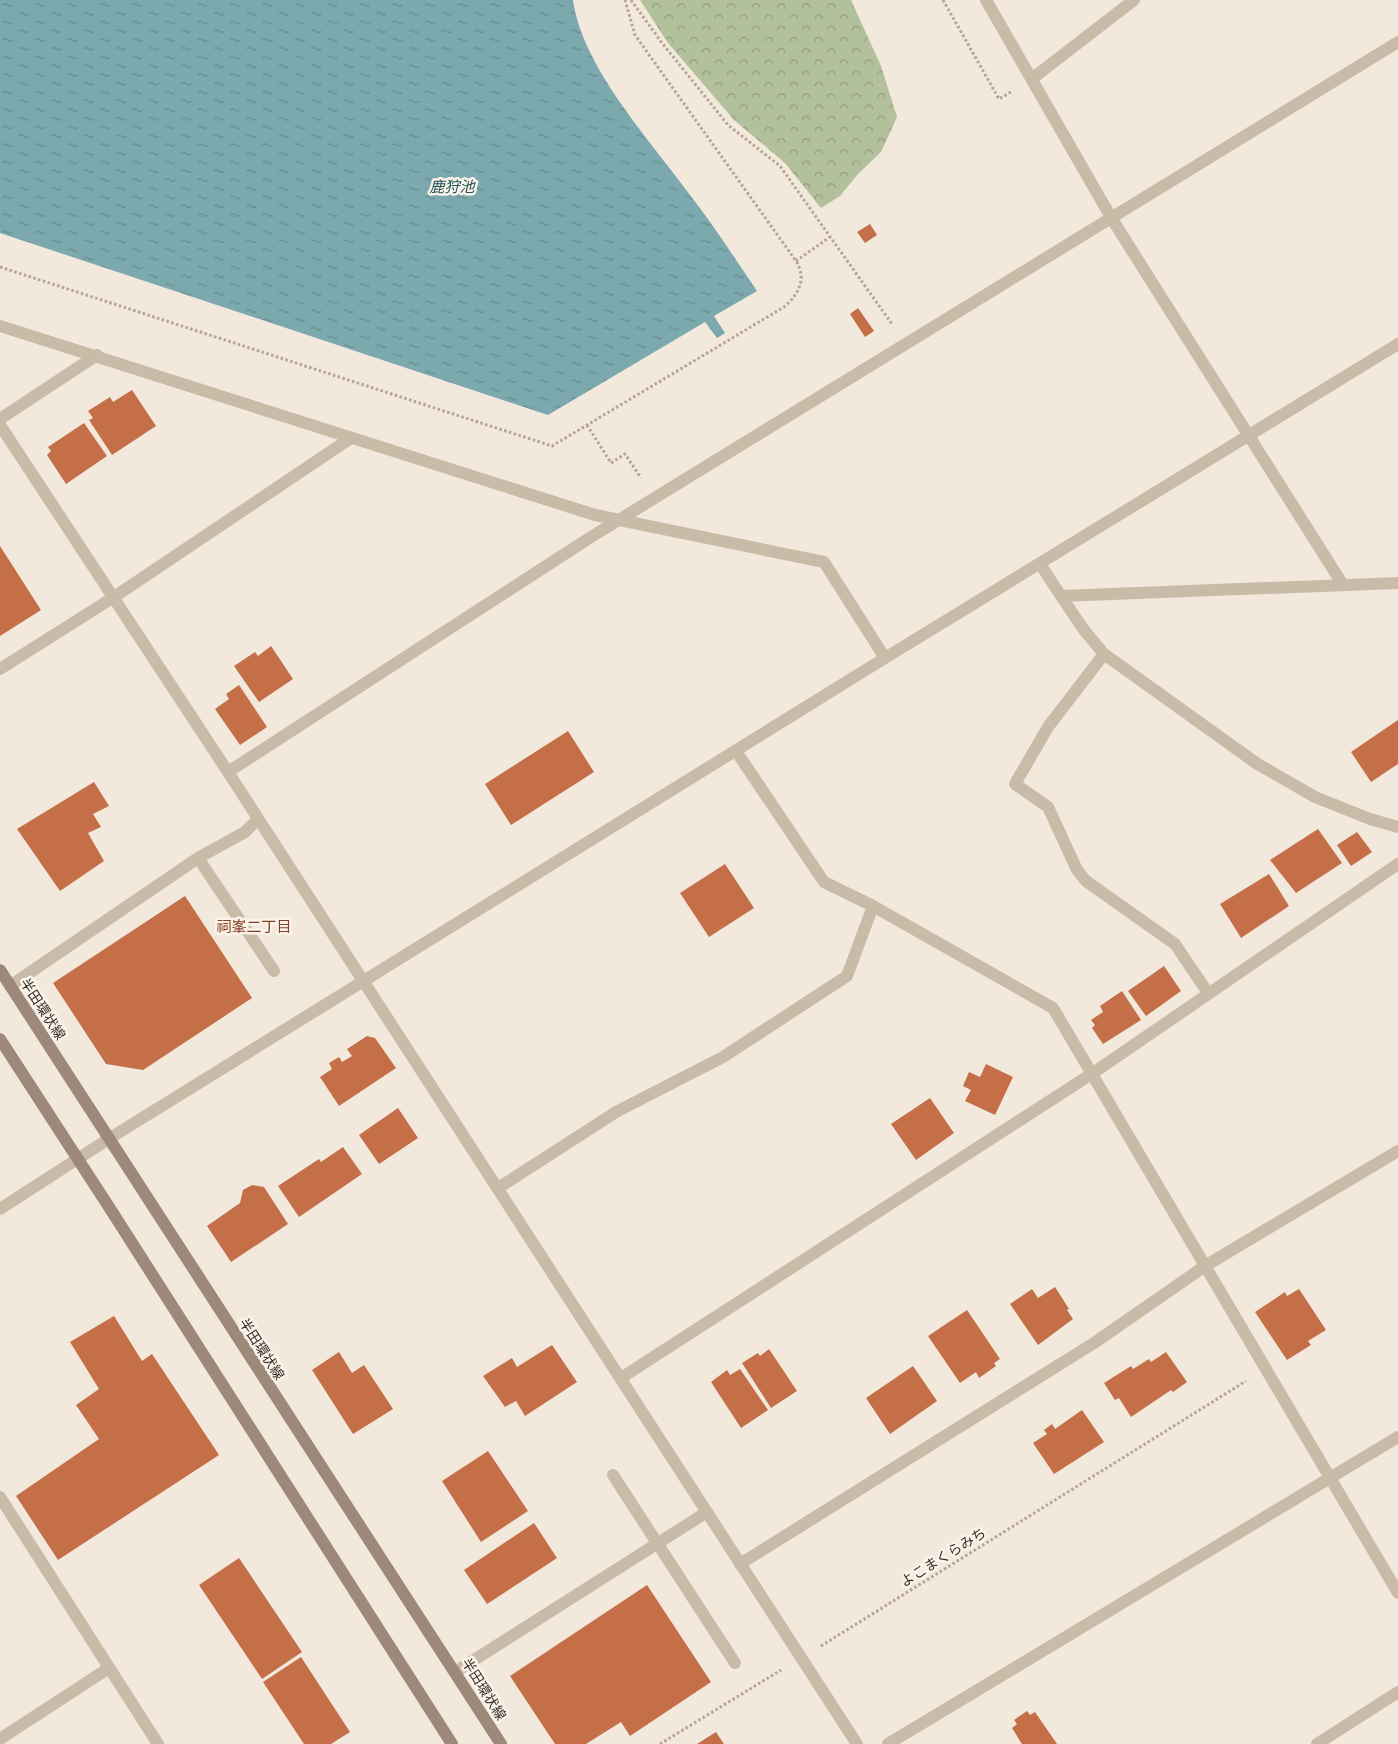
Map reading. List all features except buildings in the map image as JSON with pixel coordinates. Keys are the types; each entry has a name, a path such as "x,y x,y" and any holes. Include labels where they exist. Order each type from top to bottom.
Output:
{"main road":[{"name":"半田環状線","path":"0,970 501,1744"},
{"path":"0,1040 78,1158 452,1744"}],"street":[{"path":"986,0 1112,218 1343,585"},
{"path":"1032,78 1134,0"},
{"path":"228,772 622,519 1398,42"},
{"path":"0,326 97,355 595,515 622,519 824,562 885,658"},
{"path":"0,1208 885,658 1398,344"},
{"path":"0,419 97,355"},
{"path":"0,426 228,772 256,820 498,1188 509,1208 621,1378 800,1659 857,1744"},
{"path":"0,669 114,597 351,438"},
{"path":"1040,564 1084,630 1104,654 1256,763 1316,797 1370,819 1398,827"},
{"path":"1061,596 1398,583"},
{"path":"1104,654 1048,727 1015,784 1048,807 1077,870 1086,881 1175,944 1208,993"},
{"path":"736,751 824,882 873,906 1053,1008 1398,1593"},
{"path":"10,986 198,858 245,832 256,820"},
{"path":"198,858 274,971"},
{"path":"621,1378 1093,1073 1398,864"},
{"path":"498,1188 616,1112 723,1057 847,976 873,906"},
{"path":"740,1564 1094,1343 1205,1266 1398,1151"},
{"path":"888,1744 1398,1437"},
{"path":"613,1475 735,1663"},
{"path":"0,1497 158,1744"},
{"path":"455,1672 707,1512"},
{"path":"0,1739 109,1668"},
{"path":"1317,1744 1398,1692"}],"path":[{"path":"0,268 552,446 784,307 796,294 802,280 801,269 796,260 635,35 625,0"},
{"path":"631,0 662,43 728,125 780,166 907,344"},
{"path":"943,0 1000,99 1032,78"},
{"path":"796,260 830,237"},
{"path":"587,424 611,462 625,454 655,500"},
{"name":"よこまくらみち","path":"660,1744 800,1659 1236,1387"}],"green space":[{"path":"640,0 851,0 881,66 897,117 881,152 858,174 840,196 821,208 785,163 734,120 668,43"}],"water":[{"name":"鹿狩池","path":"0,0 573,0 579,25 589,50 603,75 636,125 705,215 757,291 714,316 725,333 717,338 705,322 548,415 0,233"}],"district":[{"name":"祠峯二丁目","path":"254,927"}]}
